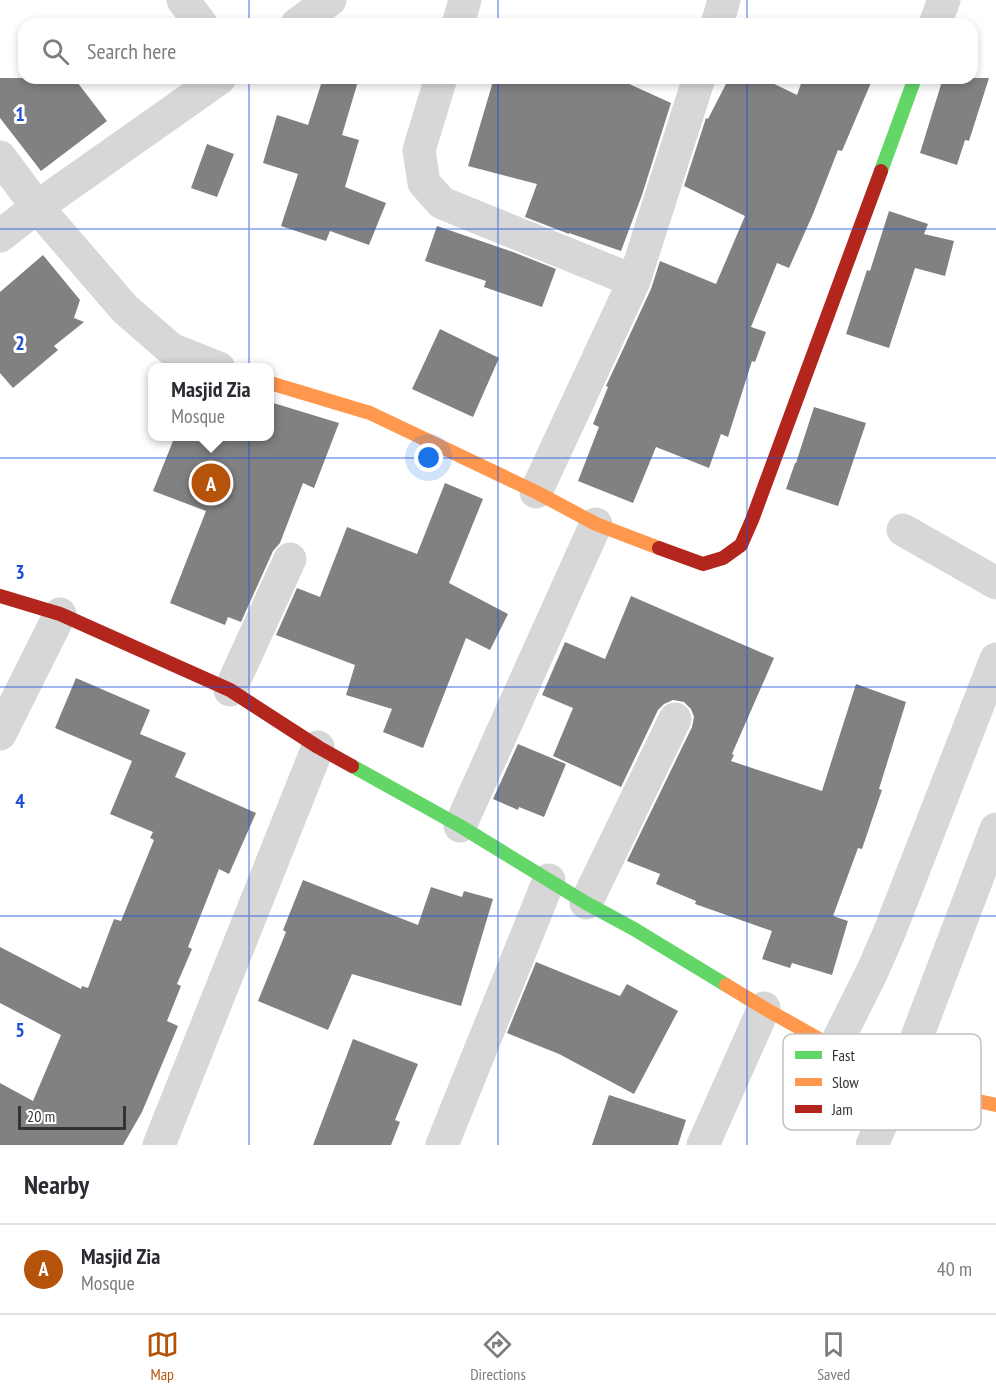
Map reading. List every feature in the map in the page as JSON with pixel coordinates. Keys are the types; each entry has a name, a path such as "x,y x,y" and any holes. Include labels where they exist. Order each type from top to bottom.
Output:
{"street":[{"path":"183,0 196,18"},
{"path":"305,18 330,0"},
{"path":"460,18 465,0"},
{"path":"719,18 724,0"},
{"path":"937,18 944,0"},
{"path":"0,236 37,207 211,84"},
{"path":"439,84 419,150 424,183 442,203 634,281"},
{"path":"536,492 634,281 697,84"},
{"path":"274,384 370,413 536,492 596,524 703,564 723,558 741,545 753,520 913,84"},
{"path":"0,157 37,207 125,309 171,349 206,363"},
{"path":"460,826 596,524"},
{"path":"903,530 996,583"},
{"path":"230,690 290,559"},
{"path":"0,596 60,614 230,690 318,747 460,826 810,1034"},
{"path":"0,734 60,614"},
{"path":"841,1034 889,933 996,659"},
{"path":"586,903 675,719"},
{"path":"159,1145 318,747"},
{"path":"918,1034 996,829"},
{"path":"442,1145 549,880"},
{"path":"703,1145 764,1008"},
{"path":"981,1102 996,1105"},
{"path":"872,1145 879,1130"}],"building":[{"path":"0,78 18,78 18,84 79,84 107,121 41,171 0,118"},
{"path":"978,78 989,78 969,141 965,140 957,165 920,153 941,84 978,84"},
{"path":"321,84 357,84 342,135 359,140 345,187 386,203 369,245 330,231 326,241 281,226 298,174 263,163 277,115 308,125"},
{"path":"492,84 629,84 671,103 642,195 621,251 525,217 537,184 468,166"},
{"path":"726,84 774,84 797,95 801,84 870,84 842,151 838,150 789,268 777,263 751,327 766,332 755,362 752,361 728,437 721,434 709,468 656,447 633,503 578,481 599,427 593,424 608,387 606,386 651,289 660,261 716,284 745,216 684,186 706,118 708,119"},
{"path":"207,144 234,154 217,197 191,188"},
{"path":"889,211 928,224 924,234 954,241 945,276 915,268 889,348 846,334 867,270 870,271"},
{"path":"437,226 556,269 542,307 484,287 486,281 425,261"},
{"path":"43,255 80,300 74,318 84,322 54,346 58,350 13,388 0,373 0,292"},
{"path":"440,329 499,358 473,417 412,389"},
{"path":"274,403 339,423 314,488 303,483 280,543 273,551 241,622 228,617 225,625 170,603 206,511 153,491 173,441 274,441"},
{"path":"814,407 866,423 838,506 786,489"},
{"path":"445,483 483,499 449,583 508,614 490,650 466,638 423,748 383,732 392,709 346,695 355,665 276,635 297,588 320,597 347,527 417,554"},
{"path":"631,596 774,658 731,761 822,791 856,684 906,702 879,789 882,790 862,849 858,848 833,916 848,921 832,975 792,963 790,968 762,959 772,931 695,904 696,901 656,884 660,874 627,861 692,727 694,717 691,709 684,702 673,700 658,710 621,787 553,756 573,708 542,695 565,642 605,659"},
{"path":"76,678 150,710 140,734 186,753 175,777 256,813 229,874 219,869 188,947 192,949 177,984 181,986 167,1021 178,1026 142,1112 123,1145 0,1145 0,1083 33,1101 61,1035 0,1003 0,947 81,989 82,986 88,988 114,919 121,921 154,840 150,838 153,832 110,814 132,761 55,728"},
{"path":"518,744 566,764 544,817 519,807 518,810 493,799"},
{"path":"303,880 418,925 431,887 462,897 464,891 493,899 461,1006 352,974 328,1030 258,1001 286,932 283,930"},
{"path":"536,962 620,996 627,984 678,1011 634,1094 559,1054 507,1033"},
{"path":"353,1039 418,1064 395,1120 400,1122 391,1145 313,1145"},
{"path":"609,1095 686,1120 678,1145 592,1145"}],"traffic: fast":[{"path":"881,171 913,84"},
{"path":"352,766 460,826 726,985"}],"traffic: slow":[{"path":"274,384 370,413 536,492 596,524 659,548"},
{"path":"726,985 810,1034"},
{"path":"981,1102 996,1105"}],"traffic: jam":[{"path":"659,548 703,564 723,558 741,545 881,171"},
{"path":"0,596 60,614 230,690 318,747 352,766"}],"place":[{"name":"Masjid Zia","path":"211,483"}]}
